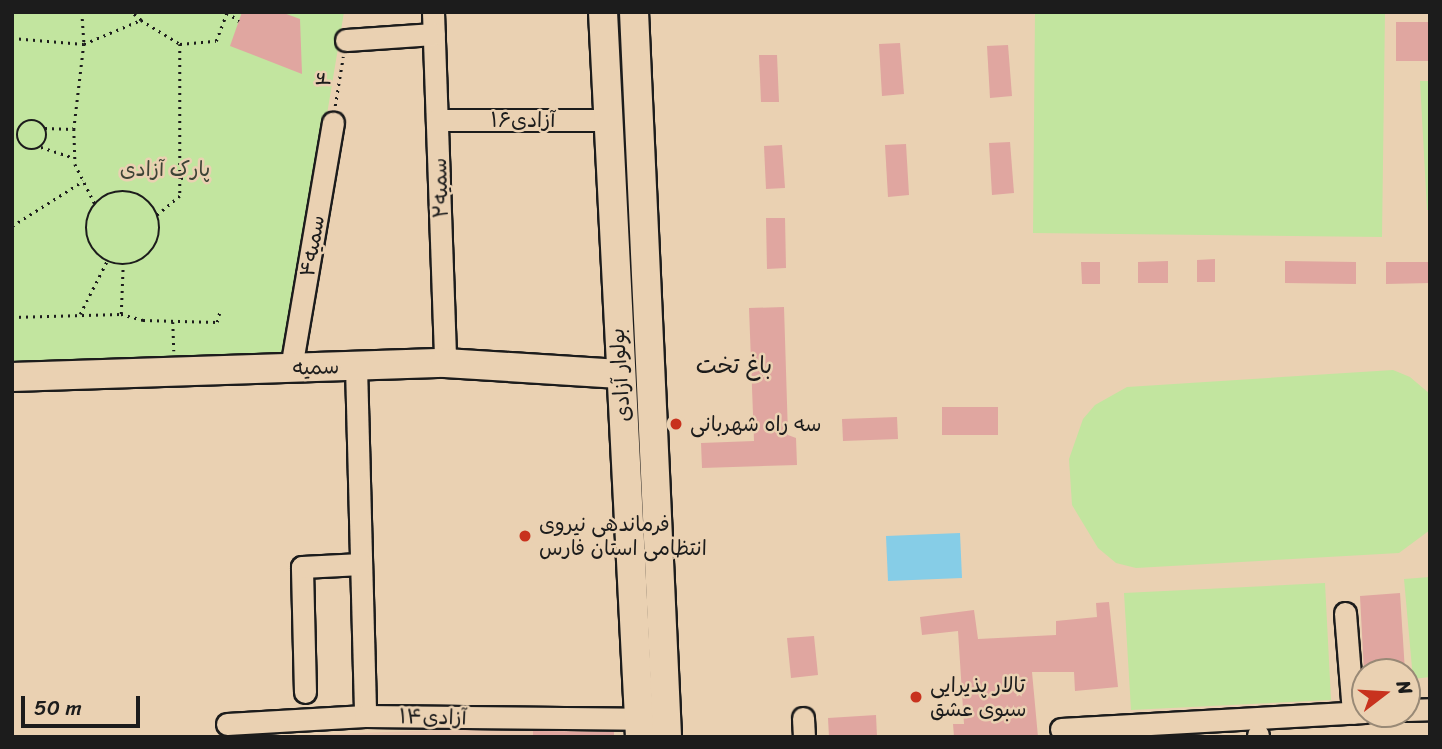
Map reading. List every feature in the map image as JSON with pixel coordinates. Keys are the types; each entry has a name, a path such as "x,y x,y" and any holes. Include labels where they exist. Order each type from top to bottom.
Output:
{"main road":[{"name":"بولوار آزادی","path":"603,12 640,728"},
{"name":"بولوار آزادی","path":"634,12 667,737"},
{"path":"609,151 642,150"},
{"name":"سمیه","path":"12,377 446,363 620,374"}],"street":[{"path":"346,40 434,23"},
{"name":"۲سمیه","path":"434,23 446,363"},
{"name":"آزادی۱۶","path":"437,120 608,120"},
{"name":"سمیه۴","path":"291,368 332,123"},
{"path":"356,366 365,716"},
{"path":"305,692 302,567 361,564"},
{"path":"1345,613 1351,658"},
{"path":"1061,729 1351,713"},
{"name":"آزادی۱۴","path":"226,724 365,716 640,728"}],"path":[{"path":"82,12 84,44 74,129 74,158 95,204"},
{"path":"131,12 180,44 216,41 227,12 239,21"},
{"path":"140,12 142,20"},
{"path":"12,38 84,44 142,20"},
{"name":"۴","path":"332,123 346,40"},
{"path":"157,215 180,197 180,44"},
{"path":"12,131 18,131 28,121 45,128 74,129"},
{"path":"41,147 47,138 45,128"},
{"path":"18,131 25,149 41,147 74,158"},
{"path":"181,177 190,177"},
{"path":"12,226 83,181"},
{"path":"117,192 129,192 150,204 157,215 159,227 152,251 123,265 107,261 87,237 89,214 95,204 117,192"},
{"path":"80,314 107,261"},
{"path":"121,314 123,265"},
{"path":"12,317 121,314 173,322 217,322 220,311"},
{"path":"173,322 174,372"}],"shaded area":[{"path":"613,722 614,737 258,737 515,727"}],"green space":[{"name":"پارک آزادی","path":"12,12 344,12 287,355 12,364"},
{"path":"1035,12 1385,12 1382,237 1033,233"},
{"path":"1420,81 1430,81 1430,210 1427,210"},
{"path":"1393,370 1410,377 1430,394 1430,530 1399,553 1136,568 1116,563 1098,548 1072,505 1069,459 1083,419 1095,405 1127,387"},
{"path":"1430,577 1430,677 1421,678 1421,658 1411,658 1404,579"},
{"path":"1325,583 1331,700 1131,710 1124,593"}],"water":[{"path":"960,533 962,578 888,581 886,536"}],"building":[{"path":"242,12 281,12 300,19 302,74 230,46"},
{"path":"1396,22 1430,22 1430,61 1396,61"},
{"path":"900,43 904,94 882,96 879,44"},
{"path":"1008,45 1012,96 990,98 987,46"},
{"path":"759,55 777,55 779,102 761,102"},
{"path":"1010,142 1014,193 992,195 989,143"},
{"path":"906,144 909,195 888,197 885,145"},
{"path":"782,145 785,188 766,189 764,146"},
{"path":"766,218 785,218 786,268 767,269"},
{"path":"1215,259 1215,282 1197,282 1197,260"},
{"path":"1168,261 1168,283 1138,283 1138,262"},
{"path":"1285,261 1356,262 1356,284 1285,283"},
{"path":"1081,262 1100,262 1100,284 1082,284"},
{"path":"1386,262 1430,262 1430,283 1386,284"},
{"path":"784,307 788,435 796,438 797,465 702,468 701,443 754,441 749,308"},
{"path":"942,407 998,407 998,435 942,435"},
{"path":"897,417 898,439 843,441 842,419"},
{"path":"1400,593 1404,658 1363,658 1360,596"},
{"path":"1109,602 1118,687 1075,691 1074,672 1032,672 1038,737 954,737 953,724 964,724 958,631 922,635 920,617 974,610 978,639 1056,635 1056,621 1097,617 1096,603"},
{"path":"814,636 818,675 791,678 787,638"},
{"path":"876,715 877,737 829,737 828,718"},
{"path":"533,731 614,732 614,737 533,737"}],"place":[{"name":"سه راه شهربانی","path":"676,424"},
{"name":"فرماندهی نیروی انتظامی استان فارس","path":"525,536"},
{"name":"تالار پذیرایی سبوی عشق","path":"916,697"}],"district":[{"name":"باغ تخت","path":"734,366"}]}
